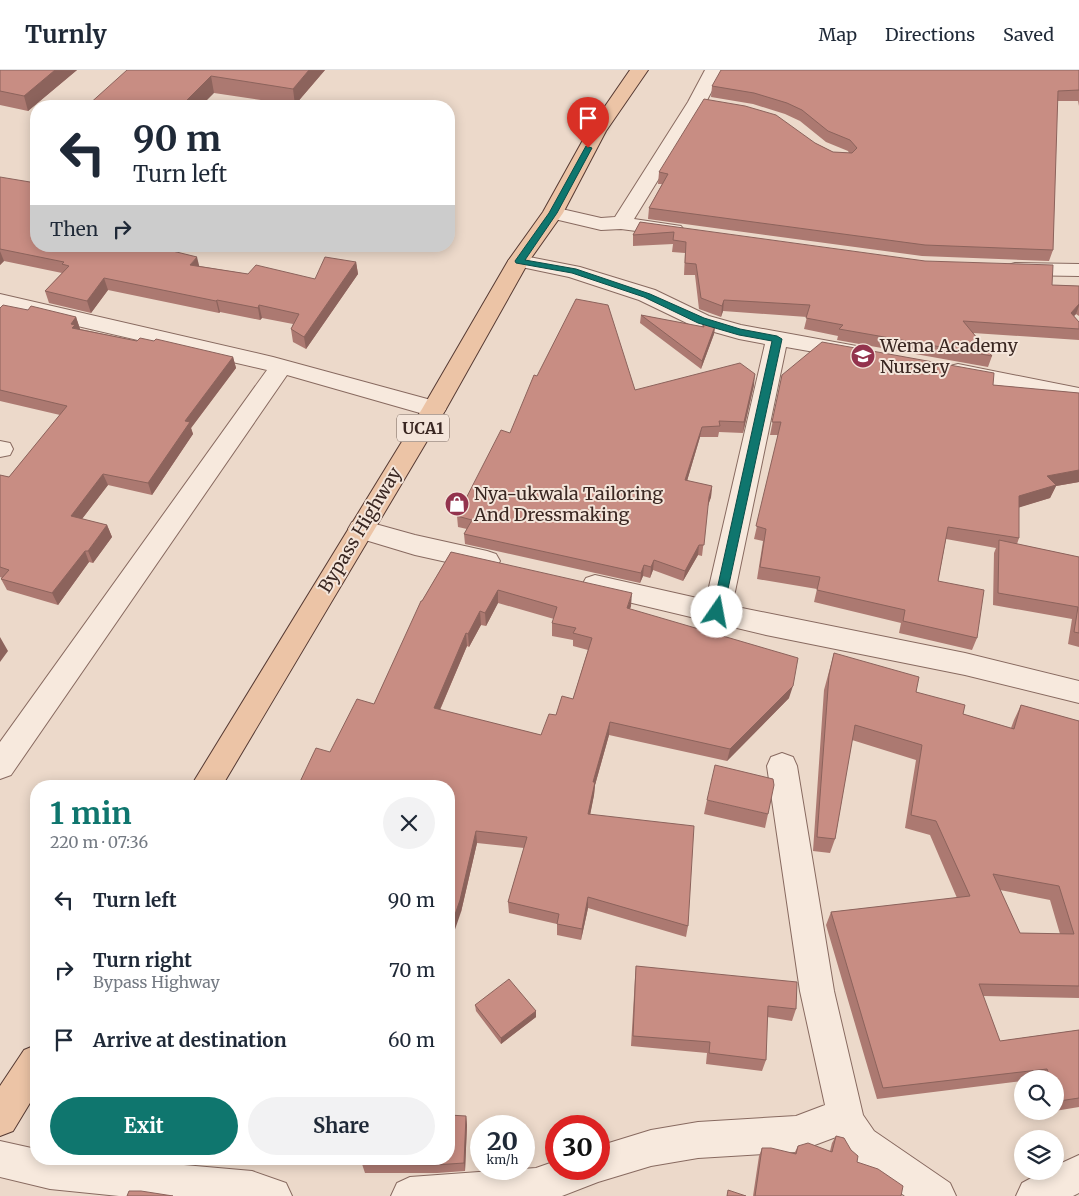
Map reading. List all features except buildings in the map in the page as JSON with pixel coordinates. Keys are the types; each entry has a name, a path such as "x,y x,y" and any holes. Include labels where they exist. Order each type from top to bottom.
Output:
{"main road":[{"name":"Bypass Highway","path":"210,780 434,409 519,261 553,213 598,131 639,70"},
{"path":"0,1118 30,1071"}],"street":[{"path":"621,223 706,103 714,70"},
{"path":"553,213 601,224 621,223 690,232"},
{"path":"519,261 573,271 647,296 701,320 739,332 875,356"},
{"path":"997,268 1079,270"},
{"path":"0,301 281,367 396,397 434,409"},
{"path":"717,612 777,339"},
{"path":"933,366 1079,396"},
{"path":"0,766 281,367"},
{"path":"361,530 415,545 511,566"},
{"path":"568,579 766,624 965,664 1079,692"},
{"path":"782,766 817,991 845,1115 852,1132 861,1144 937,1196"},
{"path":"610,1161 651,1148 698,1140 796,1134 845,1115"},
{"path":"0,1159 50,1171 252,1190 273,1196"},
{"path":"1035,1196 1079,1173"},
{"path":"410,1196 536,1187 555,1180"}],"place":[{"name":"Wema Academy Nursery","path":"863,356"},
{"name":"Nya-ukwala Tailoring And Dressmaking","path":"457,504"}],"route":[{"path":"588,148 553,213 519,261 573,271 647,296 701,320 739,332 777,339 717,612"}]}
